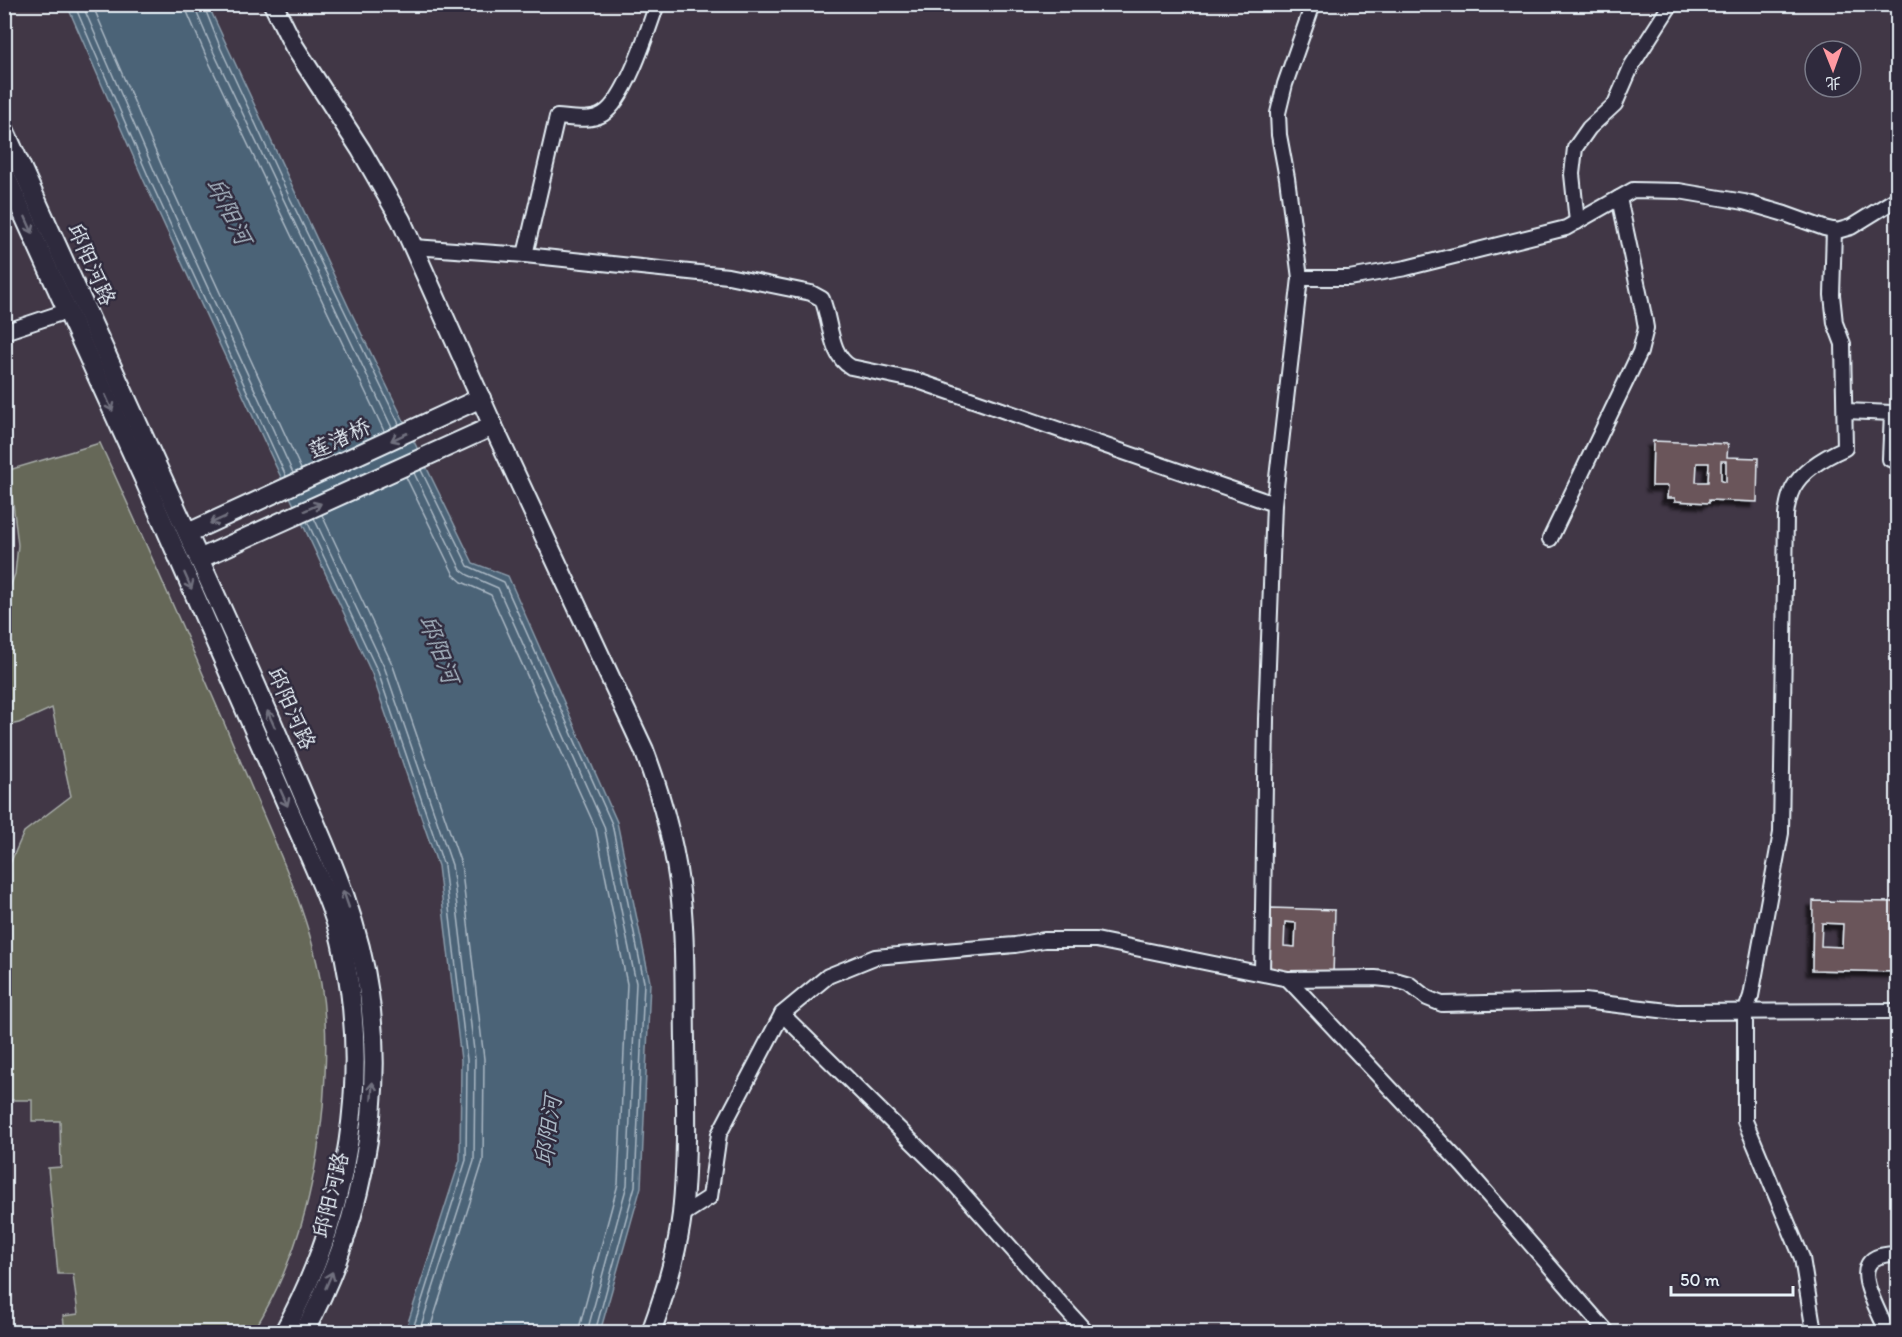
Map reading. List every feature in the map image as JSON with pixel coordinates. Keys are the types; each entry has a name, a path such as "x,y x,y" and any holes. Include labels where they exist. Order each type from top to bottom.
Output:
{"main road":[{"path":"273,4 294,46 385,192 414,247 493,426 644,750 667,820 678,878 683,924 686,1138 682,1215 667,1286 651,1332"},
{"name":"邱阳河路","path":"4,129 272,722 340,882 361,949 369,998 373,1049 368,1135 358,1193 342,1248 304,1332"},
{"name":"邱阳河路","path":"4,172 309,855 332,912 342,948 352,1000 355,1040 355,1074 347,1154 341,1186 324,1245 298,1306 284,1332"},
{"name":"莲渚桥","path":"188,533 481,398"},
{"path":"199,559 493,426"}],"street":[{"path":"525,255 557,117 578,119 595,117 609,110 639,55 657,4"},
{"path":"1262,973 1266,719 1274,504 1300,278 1279,135 1278,113 1285,84 1313,4"},
{"path":"1577,222 1572,174 1575,148 1589,128 1615,104 1632,65 1671,4"},
{"path":"1300,278 1349,278 1406,268 1566,228 1633,190 1698,194 1744,202 1834,230 1851,228 1898,198"},
{"path":"1550,539 1640,352 1644,336 1644,316 1619,198"},
{"path":"1814,1332 1802,1258 1745,1121 1745,1013 1751,996 1782,833 1786,515 1792,488 1798,480 1824,459 1845,448 1843,344 1835,323 1832,295 1834,230"},
{"path":"414,247 525,255 728,276 811,293 822,299 837,352 845,364 851,367 918,381 1274,504"},
{"path":"4,332 67,311"},
{"path":"1845,411 1892,413 1890,459 1898,462"},
{"path":"682,1215 710,1197 719,1134 782,1014 828,976 875,957 1015,945 1044,940 1096,940 1288,979 1375,978 1395,980 1409,984 1434,1002 1452,1005 1584,1001 1676,1012 1898,1011"},
{"path":"1288,979 1455,1158 1607,1332"},
{"path":"782,1014 949,1178 1086,1332"},
{"path":"1887,1332 1867,1287 1866,1274 1869,1262 1873,1258 1878,1255 1898,1254"}],"green space":[{"path":"100,443 280,854 309,932 321,984 325,1015 326,1061 320,1138 315,1167 302,1224 292,1251 281,1279 253,1332 65,1332 63,1316 78,1314 73,1274 58,1274 48,1168 61,1167 60,1121 32,1121 32,1100 5,1100 5,875 24,832 71,796 52,708 19,723 5,726 5,600 15,574 18,545 9,470"}],"water":[{"name":"邱阳河","path":"67,5 208,5 349,308 473,563 508,576 617,822 650,982 641,1187 600,1332 405,1332 460,1160 461,1060 438,866 372,674 144,181"}],"building":[{"path":"1653,441 1728,444 1727,457 1758,458 1757,502 1675,501 1675,498 1667,498 1668,486 1652,486","holes":["1721,461 1726,461 1726,482 1721,481","1697,463 1709,463 1708,482 1696,482"]},
{"path":"1813,901 1898,902 1898,926 1892,926 1892,948 1898,948 1898,972 1812,970","holes":["1822,923 1843,924 1842,947 1821,946"]},
{"path":"1271,908 1335,910 1333,974 1270,972","holes":["1285,922 1296,923 1295,947 1284,946"]}]}
